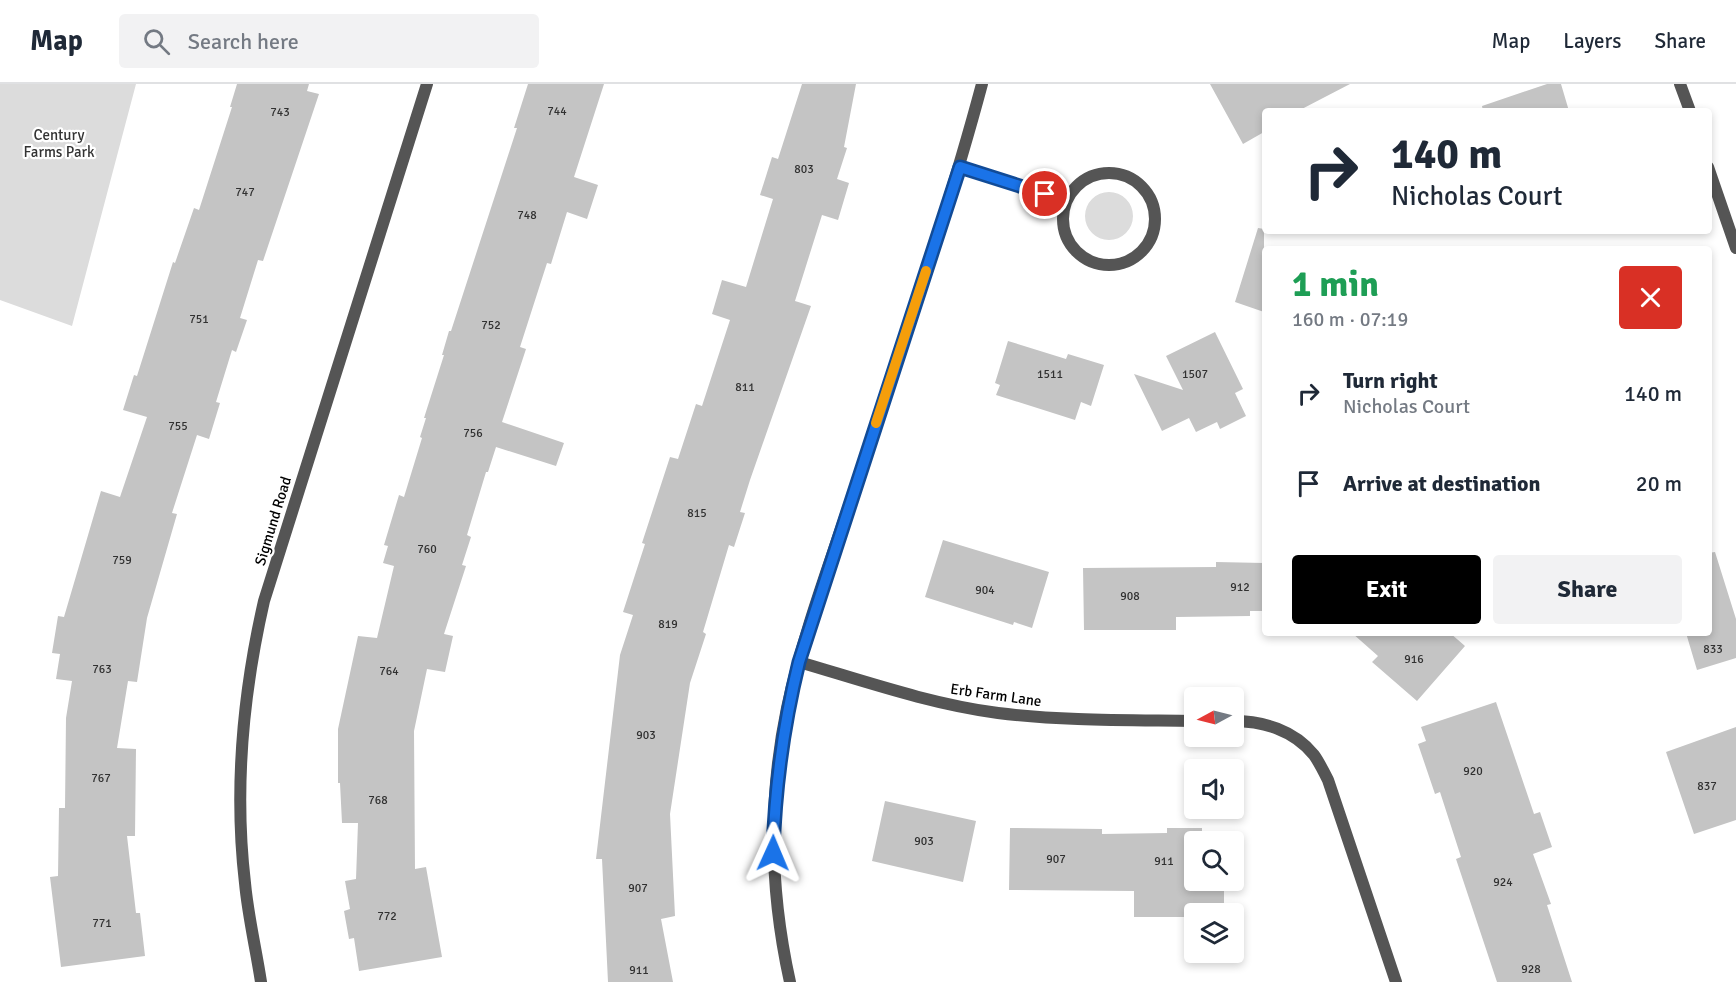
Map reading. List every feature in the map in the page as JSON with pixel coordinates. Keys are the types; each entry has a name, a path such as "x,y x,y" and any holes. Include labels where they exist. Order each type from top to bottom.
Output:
{"street":[{"name":"Sigmund Road","path":"261,982 244,882 240,788 246,695 254,648 264,601 427,84"},
{"path":"790,982 782,949 776,901 774,814 779,756 787,709 799,662 960,167 982,84"},
{"path":"1680,84 1689,108"},
{"path":"960,167 1066,200"},
{"path":"1114,172 1128,176 1150,195 1155,209 1156,224 1152,237 1145,250 1133,260 1120,265 1105,266 1091,262 1078,254 1069,243 1064,229 1063,214 1066,200 1074,188 1099,173 1114,172"},
{"path":"1712,179 1736,248"},
{"name":"Erb Farm Lane","path":"799,662 930,700 996,713 1069,720 1184,721"},
{"path":"1244,721 1270,726 1290,735 1313,754 1328,780 1396,982"}],"green space":[{"name":"Century Farms Park","path":"0,84 136,84 72,326 0,300"},
{"path":"1104,192 1114,192 1129,202 1133,216 1132,225 1123,236 1114,240 1104,240 1089,230 1085,221 1085,211 1095,196"}],"building":[{"path":"237,84 309,84 307,91 319,94 263,261 258,260 240,318 247,320 236,352 232,350 216,402 220,403 209,439 197,435 172,513 177,514 147,618 137,682 128,681 117,748 136,749 135,836 127,836 136,913 140,913 145,956 61,967 50,877 58,876 59,808 65,808 66,718 72,681 56,679 60,654 52,653 58,616 64,617 101,491 120,497 147,417 123,410 134,375 137,376 173,262 175,263 194,208 199,210 232,107 230,107"},
{"path":"528,84 604,84 574,177 598,185 587,219 567,212 551,264 547,263 520,347 526,349 502,422 564,443 556,466 496,447 467,535 471,537 462,565 466,566 444,634 453,636 445,672 427,669 414,731 415,869 426,867 442,957 359,971 354,938 349,939 344,911 350,909 345,881 356,879 358,823 342,823 340,783 338,783 338,729 358,636 377,638 394,566 383,563 388,546 384,545 399,495 404,497 422,438 420,437 426,418 424,418 444,355 442,355 449,331 451,331 517,128 514,128"},
{"path":"802,84 856,84 844,147 847,148 837,179 849,183 838,220 822,215 795,301 811,306 750,480 740,512 745,513 734,547 729,545 703,632 706,634 690,683 670,814 675,916 661,919 673,982 608,982 602,859 596,859 620,655 633,615 623,612 645,544 642,543 670,457 678,459 696,404 702,406 730,320 712,314 722,280 746,287 773,199 760,195 772,157 778,159"},
{"path":"1210,84 1350,84 1304,108 1262,108 1262,133 1243,144"},
{"path":"1547,84 1561,84 1568,108 1482,108 1482,106"},
{"path":"1258,228 1262,229 1264,246 1262,246 1262,311 1235,302"},
{"path":"1215,332 1243,389 1235,393 1246,416 1220,429 1217,422 1196,432 1189,418 1162,431 1134,374 1183,390 1166,356"},
{"path":"1008,341 1066,359 1068,354 1104,365 1091,406 1081,402 1075,420 996,395 1000,385 995,383"},
{"path":"943,540 1049,572 1032,628 1014,622 1013,625 925,597"},
{"path":"1712,552 1715,552 1736,619 1736,658 1697,670 1687,636 1712,636"},
{"path":"1216,562 1262,563 1262,611 1250,611 1250,616 1176,617 1176,630 1084,630 1083,568 1216,567"},
{"path":"1355,636 1453,636 1465,646 1417,701 1372,662 1378,656"},
{"path":"1496,702 1534,814 1540,812 1552,847 1533,854 1551,904 1547,905 1572,982 1497,982 1456,859 1461,857 1440,792 1435,794 1418,744 1426,741 1421,727"},
{"path":"1736,727 1736,820 1694,834 1666,752"},
{"path":"885,801 976,821 963,882 872,861"},
{"path":"1010,828 1102,829 1102,834 1167,833 1167,828 1202,828 1202,831 1184,831 1184,891 1224,891 1224,903 1184,903 1184,917 1134,917 1134,891 1009,890"}],"slow traffic":[{"path":"876,423 926,271"}],"route":[{"path":"773,853 774,804 779,756 787,709 799,662 960,167 1045,194"}]}
